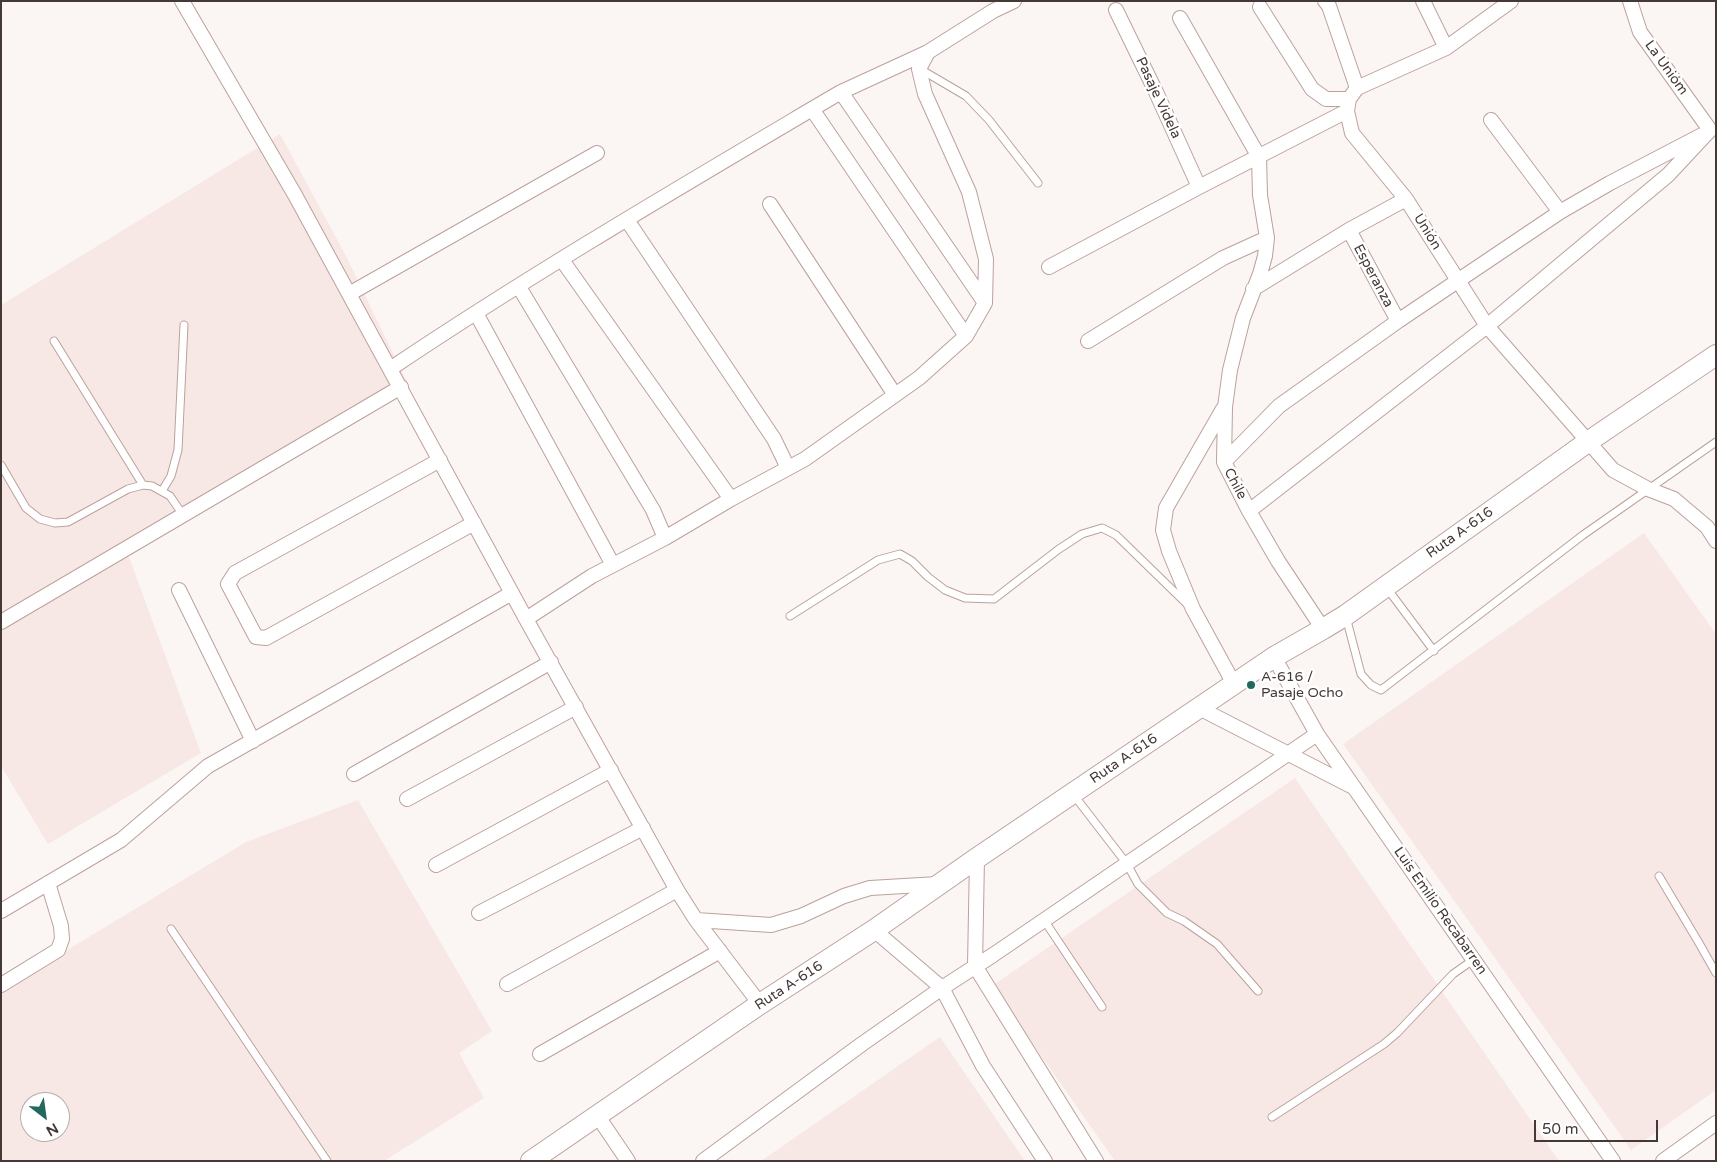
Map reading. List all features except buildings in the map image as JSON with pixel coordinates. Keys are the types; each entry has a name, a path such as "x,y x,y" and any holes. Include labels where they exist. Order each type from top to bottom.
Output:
{"main road":[{"name":"Ruta A-616","path":"531,1161 1274,657 1346,615 1589,441 1716,355"}],"street":[{"path":"182,1 295,195 512,594 677,890 696,920 760,1004"},
{"path":"390,369 562,260 812,109 841,92 928,52 990,6 1014,1"},
{"name":"Unión","path":"1325,1 1329,6 1351,99 1352,133 1406,199 1487,326 1614,470 1648,489 1674,499 1706,528 1716,541"},
{"path":"1423,1 1446,48"},
{"path":"1049,267 1199,187 1260,157 1351,99 1446,48 1511,1"},
{"name":"La Unióm","path":"1630,1 1640,32 1713,129"},
{"path":"1260,7 1312,89 1326,99 1351,99"},
{"name":"Pasaje Videla","path":"1116,10 1199,187"},
{"path":"1180,18 1260,157"},
{"path":"526,619 592,576 665,538 731,499 805,459 919,378 966,336 985,304 986,259 969,192 925,94 919,69 928,52"},
{"path":"841,92 985,304"},
{"path":"812,109 966,336"},
{"path":"1491,120 1560,212"},
{"path":"1224,462 1279,406 1398,321 1560,212 1610,183 1713,129"},
{"path":"1249,511 1487,326 1668,175 1713,129"},
{"path":"349,294 597,153"},
{"name":"Chile","path":"1260,157 1260,195 1267,238 1265,256 1243,318 1230,370 1225,407 1224,462 1249,511 1278,561 1323,630"},
{"path":"1253,290 1349,230 1406,199"},
{"path":"770,204 895,395"},
{"path":"627,220 774,439 788,468"},
{"name":"Esperanza","path":"1349,230 1398,321"},
{"path":"1088,341 1224,258 1267,238"},
{"path":"562,260 731,499"},
{"path":"520,286 652,510 665,538"},
{"path":"476,313 613,565"},
{"path":"1,622 400,387"},
{"path":"1225,407 1166,508 1163,530 1169,551 1193,609 1234,684"},
{"path":"440,460 235,573 228,584 256,636 266,638 474,523"},
{"path":"178,590 253,741"},
{"path":"1,911 121,840 208,766 512,594"},
{"name":"Luis Emilio Recabarren","path":"1274,657 1317,734 1613,1161"},
{"path":"354,774 551,662"},
{"path":"407,799 576,707"},
{"path":"1199,708 1354,787"},
{"path":"703,1161 862,1044 942,988 994,955 1043,919 1317,734"},
{"path":"436,865 610,770"},
{"path":"479,913 643,828"},
{"path":"977,858 975,966 1096,1161"},
{"path":"1,985 58,950 62,939 61,926 48,883"},
{"path":"696,920 771,925 801,916 844,896 870,888 939,884"},
{"path":"507,984 677,890"},
{"path":"874,930 942,988 983,1066 1045,1161"},
{"path":"540,1054 720,951"},
{"path":"598,1115 628,1161"},
{"path":"1663,1161 1716,1123"}],"lane":[{"path":"919,69 966,96 989,120 1038,184"},
{"path":"162,491 171,476 178,450 184,325"},
{"path":"54,341 143,485"},
{"path":"1346,615 1361,674 1371,685 1382,690 1582,535 1716,442"},
{"path":"1,465 26,508 40,519 55,523 68,522 128,489 143,485 152,486 170,496 182,516"},
{"path":"790,616 878,560 900,554 912,561 945,590 965,598 994,599 1059,549 1082,534 1102,528 1116,535 1193,609"},
{"path":"1385,586 1434,651"},
{"path":"1073,793 1127,864 1138,884 1167,912 1184,921 1217,944 1258,991"},
{"path":"1659,876 1716,973"},
{"path":"1043,919 1102,1007"},
{"path":"171,929 327,1161"},
{"path":"1272,1117 1384,1044 1397,1033 1453,974 1473,960"}],"shaded area":[{"path":"280,134 345,254 408,384 125,546 201,753 48,844 1,766 1,305"},
{"path":"1644,533 1716,634 1716,1090 1631,1150 1343,744"},
{"path":"1295,778 1559,1161 1115,1161 992,986"},
{"path":"358,800 492,1031 459,1053 484,1098 384,1161 1,1161 1,990 246,842"},
{"path":"940,1037 1025,1161 761,1161"}],"place":[{"name":"A-616 / Pasaje Ocho","path":"1251,685"}]}
